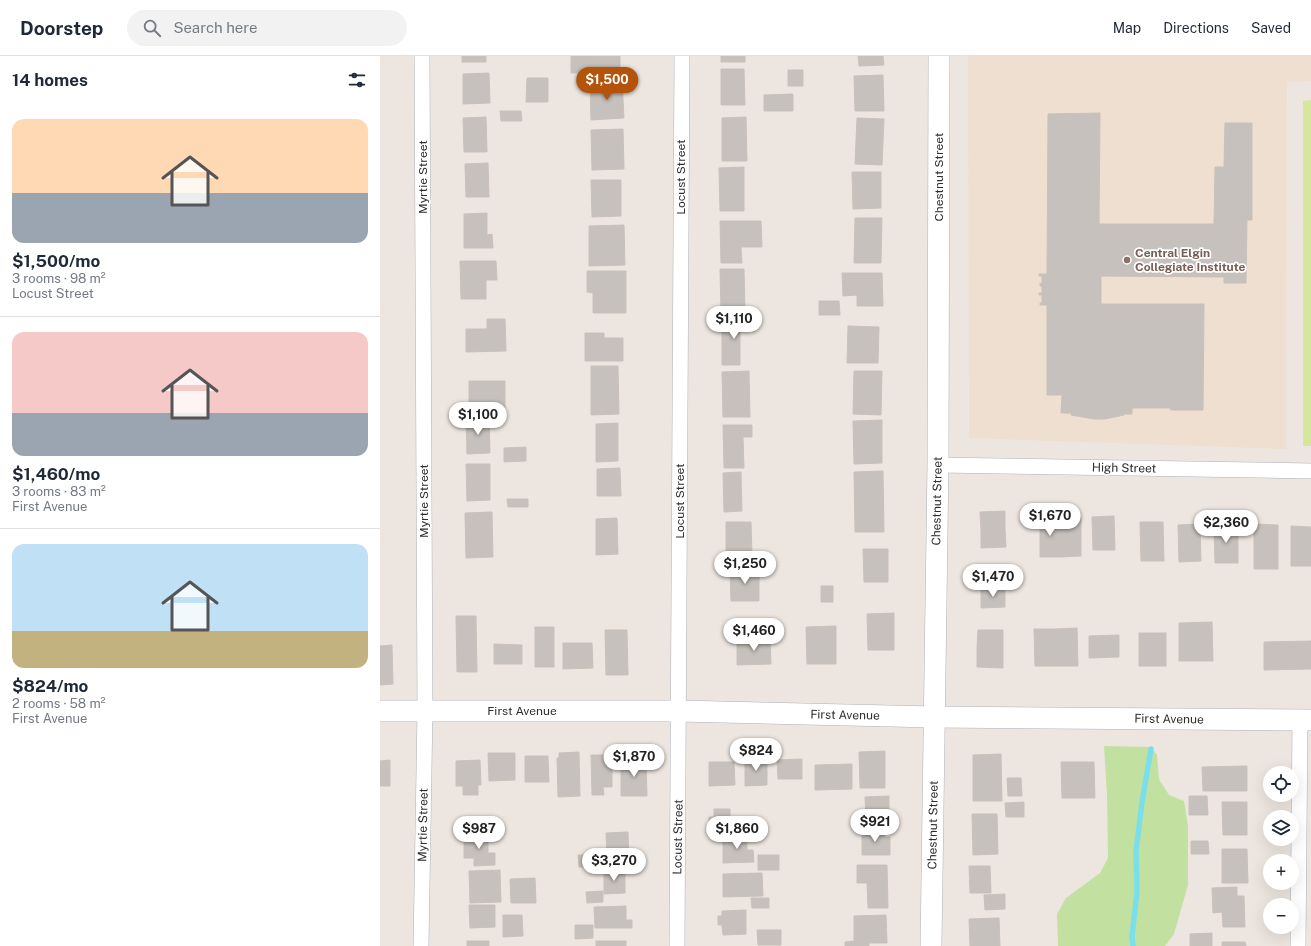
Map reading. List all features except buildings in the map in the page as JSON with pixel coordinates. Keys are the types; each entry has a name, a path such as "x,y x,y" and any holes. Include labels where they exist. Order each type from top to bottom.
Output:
{"main road":[{"name":"Chestnut Street","path":"932,946 938,465 939,56"},
{"name":"First Avenue","path":"380,711 679,711 934,717 1306,720"}],"street":[{"name":"Myrtie Street","path":"421,946 425,711 422,56"},
{"name":"Locust Street","path":"677,946 682,56"},
{"name":"High Street","path":"938,465 1311,471"},
{"path":"1298,946 1306,720"}],"shaded area":[{"name":"Central Elgin Collegiate Institute","path":"968,56 1311,56 1311,81 1287,82 1286,449 969,438"}],"green space":[{"path":"1311,100 1311,446 1303,446 1303,101"},
{"path":"1104,746 1151,747 1157,755 1159,779 1169,795 1184,801 1188,826 1188,885 1174,934 1165,946 1058,946 1057,914 1066,898 1100,873 1108,858 1107,795"}],"waterway":[{"path":"1133,946 1132,936 1137,892 1136,851 1151,749"}],"place":[{"name":"Central Elgin Collegiate Institute","path":"1127,260"}]}
